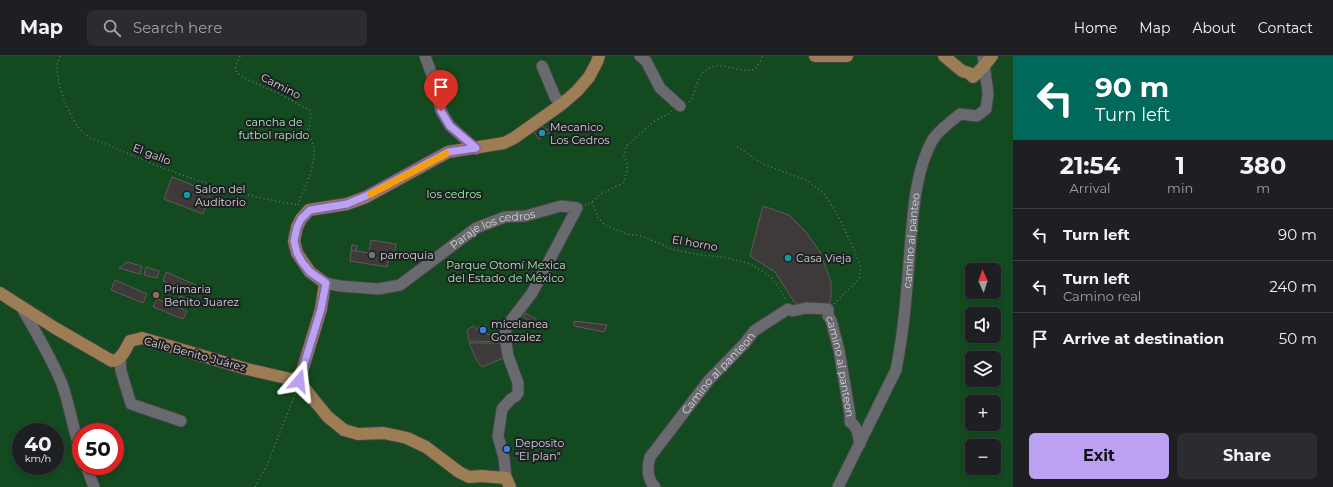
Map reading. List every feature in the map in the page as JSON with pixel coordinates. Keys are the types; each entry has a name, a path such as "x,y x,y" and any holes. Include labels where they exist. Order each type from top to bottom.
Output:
{"main road":[{"path":"508,482 481,476 469,477 459,472 426,447 406,438 384,433 358,434 344,430 318,405 299,381 321,309 326,283 310,272 302,262 297,253 294,241 297,227 301,219 310,210 347,204 366,196 448,152 504,143 521,134 577,91 589,77 597,62 598,56"},
{"path":"815,56 847,56"},
{"path":"944,56 962,71 968,72 973,77 984,61 992,56"},
{"path":"0,293 22,308 112,361 120,358"},
{"name":"Calle Benito Juárez","path":"120,358 130,341 142,338 248,369 299,381"}],"street":[{"path":"425,56 432,75 433,91 439,100 441,111 450,126 476,148"},
{"path":"640,56 646,61 660,88 680,106"},
{"name":"camino al panteo","path":"860,445 896,370 906,300 917,184 924,160 932,141 938,132 960,114 977,116 986,109 988,93 984,61"},
{"path":"542,66 555,97 562,104"},
{"name":"Paraje los cedros","path":"326,283 340,286 378,289 400,285 476,228 505,217 525,216 561,206 577,208"},
{"path":"508,482 498,436 502,409 518,393 518,383 508,356 505,336 506,326 532,293 577,208"},
{"path":"22,308 55,369 62,386 72,427"},
{"name":"Camino al panteon","path":"654,486 647,467 650,457 709,380 745,343 754,331 788,309 794,311 806,308 828,309"},
{"name":"camino al panteon","path":"828,309 828,316 831,320 839,350 850,422 855,425 858,432 860,445"},
{"path":"120,358 121,372 131,404 181,421"},
{"path":"838,487 860,445"},
{"path":"89,475 94,487"}],"path":[{"name":"El gallo","path":"60,56 57,65 65,104 76,123 85,134 143,161 221,188 298,205 309,180 312,168 313,152 311,140 308,135"},
{"name":"Camino","path":"240,56 235,68 244,78 278,93 311,111 309,116 310,127 306,132 308,135"},
{"path":"577,208 592,202 599,195 622,183 627,171 627,163 624,156 626,146 660,117 668,114 680,106 688,104 694,97 695,86 706,70 713,66 725,66 746,71 752,70 758,66 763,56"},
{"path":"737,147 763,164 808,180 824,194 836,212 854,249 861,270 859,279 837,302 828,309"},
{"name":"El horno","path":"592,202 598,218 605,225 627,234 642,236 672,249 700,255 724,256 752,264 771,277 785,297 788,309"},
{"path":"255,487 267,465 289,412 299,381"}],"green space":[{"name":"Parque Otomí Mexica del Estado de México","path":"0,56 1013,56 1013,487 0,487"}],"building":[{"name":"Mecanico Los Cedros","path":"543,126 545,129 553,130 539,139 534,132"},
{"name":"Salon del Auditorio","path":"172,177 211,192 203,214 164,199"},
{"name":"Casa Vieja","path":"763,206 789,215 806,232 820,252 831,282 831,298 828,309 806,308 794,302 775,272 750,256"},
{"name":"parroquia","path":"371,240 396,244 394,258 389,257 387,267 350,261 352,245 357,246 356,251 369,253"},
{"path":"352,245 357,246 356,251 351,251"},
{"path":"127,262 142,266 140,274 119,268"},
{"path":"146,267 159,271 157,278 144,275"},
{"path":"166,272 196,285 192,294 163,281"},
{"path":"115,280 147,294 143,303 111,290"},
{"path":"180,296 190,300 188,306 177,302"},
{"path":"157,299 187,311 183,319 153,307"},
{"path":"525,313 536,319 539,325 535,329 531,326 534,323 524,318"},
{"path":"574,321 607,325 604,332 574,326"},
{"name":"micelanea Gonzalez","path":"486,325 486,332 481,332 478,327 483,327"},
{"path":"473,326 481,332 502,339 502,342 469,341 467,330"},
{"path":"469,343 502,343 506,357 482,367 477,361"}],"slow traffic":[{"path":"371,194 446,154"}],"place":[{"name":"Mecanico Los Cedros","path":"542,133"},
{"name":"Salon del Auditorio","path":"187,195"},
{"name":"parroquia","path":"372,255"},
{"name":"Casa Vieja","path":"788,258"},
{"name":"Primaria Benito Juarez","path":"156,295"},
{"name":"micelanea Gonzalez","path":"483,330"},
{"name":"Deposito \"El plan\"","path":"507,449"}],"route":[{"path":"299,381 321,309 326,283 310,272 297,253 294,241 297,227 301,219 310,210 347,204 366,196 448,152 476,148 450,126 441,111"}],"park label":[{"name":"cancha de futbol rapido","path":"274,128"},
{"name":"los cedros","path":"454,194"}]}
